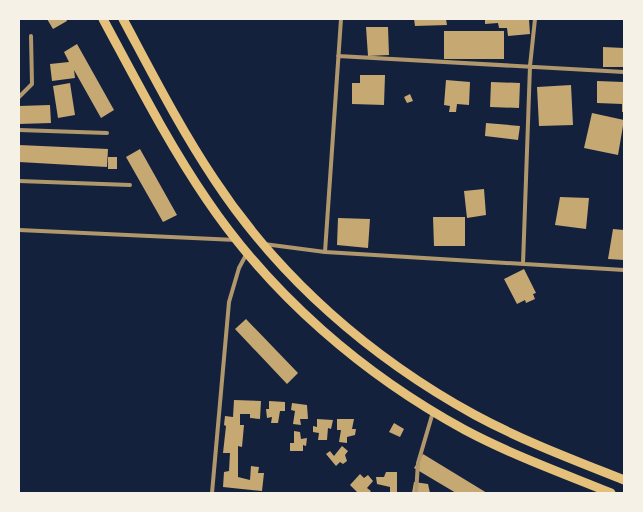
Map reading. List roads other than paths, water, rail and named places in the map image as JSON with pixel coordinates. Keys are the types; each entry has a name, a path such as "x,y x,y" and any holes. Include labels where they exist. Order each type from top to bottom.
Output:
{"main road":[{"path":"103,19 180,160 207,201 247,253 301,310 348,352 385,381 433,411 466,430 508,451 610,493"},
{"path":"124,19 196,151 238,212 300,284 350,330 398,368 436,393 517,436 624,480"}],"street":[{"path":"325,252 341,19"},
{"path":"523,264 530,66 535,19"},
{"path":"19,97 32,84 31,36"},
{"path":"338,56 624,72"},
{"path":"19,130 107,133"},
{"path":"19,181 130,185"},
{"path":"19,230 237,240"},
{"path":"264,244 325,252 624,270"},
{"path":"212,493 230,302 239,268 247,253"},
{"path":"416,493 418,463 433,411"}]}
